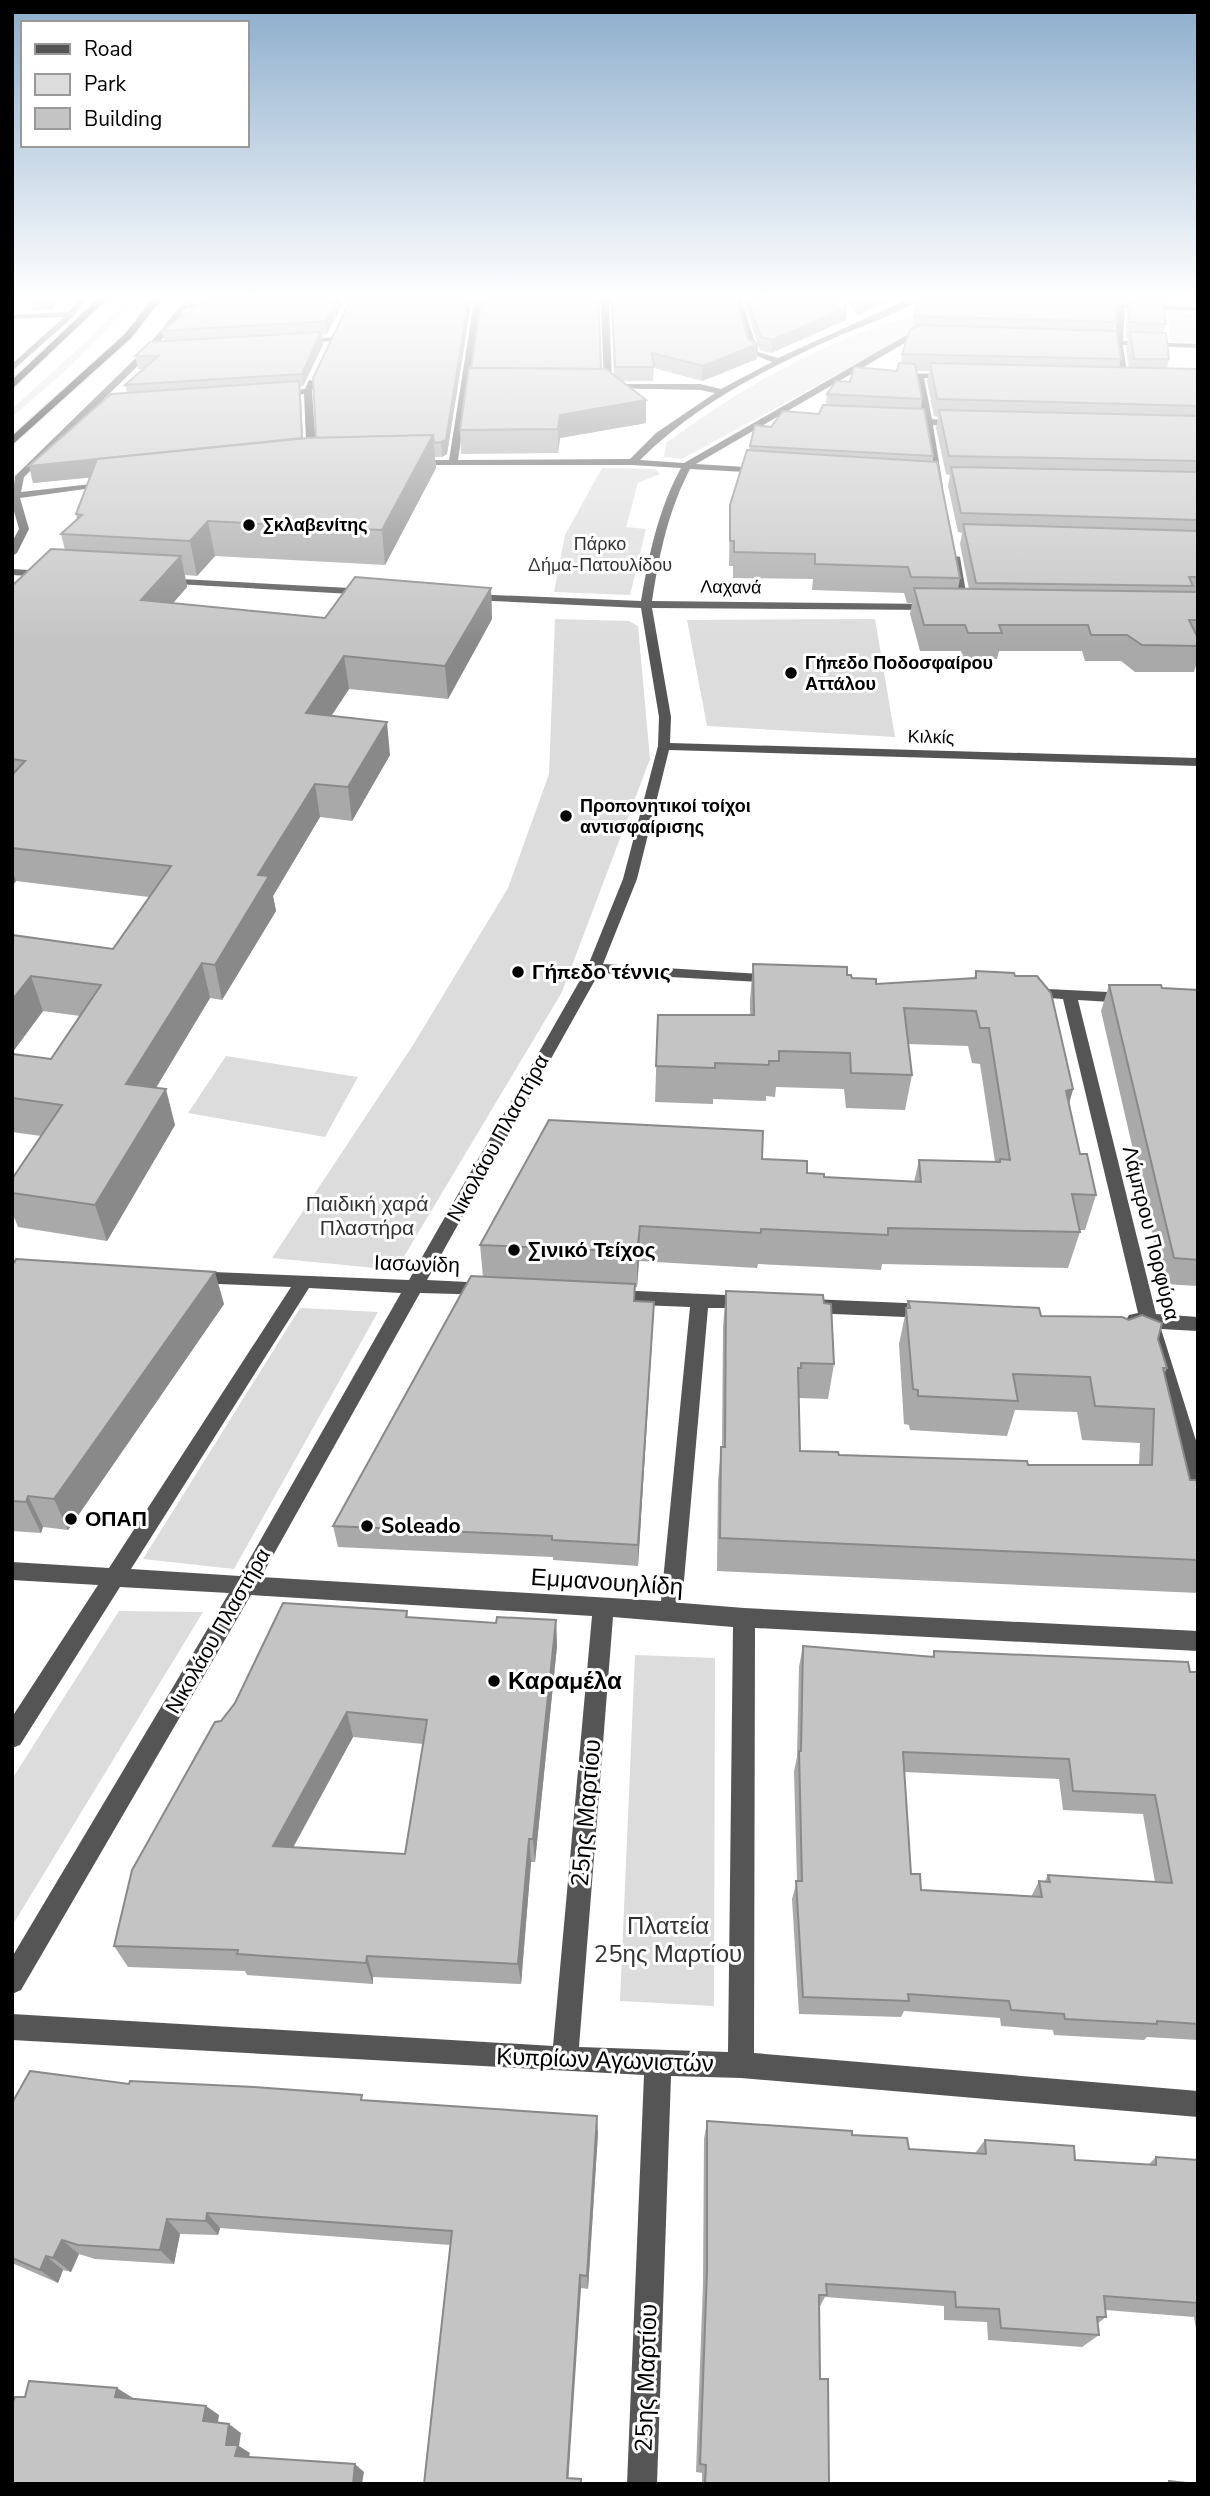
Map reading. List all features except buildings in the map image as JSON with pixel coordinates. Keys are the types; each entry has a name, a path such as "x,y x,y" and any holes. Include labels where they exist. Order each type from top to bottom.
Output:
{"highway":[{"path":"12,442 43,413"}],"street":[{"path":"12,552 24,529 15,496 20,476 86,413"},
{"path":"309,413 312,465"},
{"path":"453,462 460,413"},
{"path":"632,462 666,428 690,413"},
{"path":"927,413 942,491"},
{"path":"687,466 773,414 797,416"},
{"path":"888,421 970,423"},
{"path":"402,463 632,462 773,472"},
{"path":"299,466 325,465"},
{"name":"Νικολάου Πλαστήρα","path":"12,1981 245,1586 594,968 630,879 664,747 665,717 646,604 666,510 687,466"},
{"path":"925,479 953,480"},
{"path":"15,496 126,483"},
{"path":"954,550 965,608"},
{"path":"12,572 54,575"},
{"path":"151,580 388,593"},
{"name":"Λαχανά","path":"458,597 646,604 979,608"},
{"name":"Κιλκίς","path":"664,747 1198,762"},
{"path":"594,968 798,980"},
{"path":"1015,992 1146,999"},
{"name":"Λάμπρου Πορφύρα","path":"1069,995 1149,1321 1198,1479"},
{"name":"Ιασωνίδη","path":"179,1276 510,1291"},
{"path":"12,1737 304,1282"},
{"path":"592,1296 768,1304"},
{"path":"671,1611 700,1301"},
{"path":"795,1306 945,1312"},
{"path":"1122,1320 1198,1324"},
{"name":"Εμμανουηλίδη","path":"12,1571 671,1611 744,1618 1198,1641"},
{"name":"25ης Μαρτίου","path":"565,2060 603,1608"},
{"path":"741,2065 744,1618"},
{"name":"Κυπρίων Αγωνιστών","path":"12,2027 565,2060 741,2065 1198,2104"},
{"name":"25ης Μαρτίου","path":"642,2484 658,2062"}],"green space":[{"path":"709,413 765,413 682,459 664,457 666,443"},
{"name":"Πάρκο Δήμα-Πατουλίδου","path":"602,468 655,469 660,474 638,483 626,527 646,529 630,595 554,592 565,535"},
{"name":"Παιδική χαρά Πλαστήρα","path":"555,619 629,621 638,626 650,759 562,992 396,1270 272,1258 413,1045 508,888 549,774"},
{"name":"Γήπεδο Ποδοσφαίρου Αττάλου","path":"875,619 895,737 707,726 687,620"},
{"path":"226,1056 358,1077 325,1137 188,1113"},
{"path":"300,1308 378,1312 234,1569 143,1559"},
{"path":"119,1611 203,1612 12,1926 12,1779"},
{"name":"Πλατεία 25ης Μαρτίου","path":"635,1655 715,1658 714,2006 620,2001"}],"place":[{"name":"Σκλαβενίτης","path":"249,525"},
{"name":"Γήπεδο Ποδοσφαίρου Αττάλου","path":"791,673"},
{"name":"Προπονητικοί τοίχοι αντισφαίρισης","path":"566,816"},
{"name":"Γήπεδο τέννις","path":"518,972"},
{"name":"Σινικό Τείχος","path":"514,1250"},
{"name":"ΟΠΑΠ","path":"71,1519"},
{"name":"Soleado","path":"367,1526"},
{"name":"Καραμέλα","path":"494,1681"}]}
